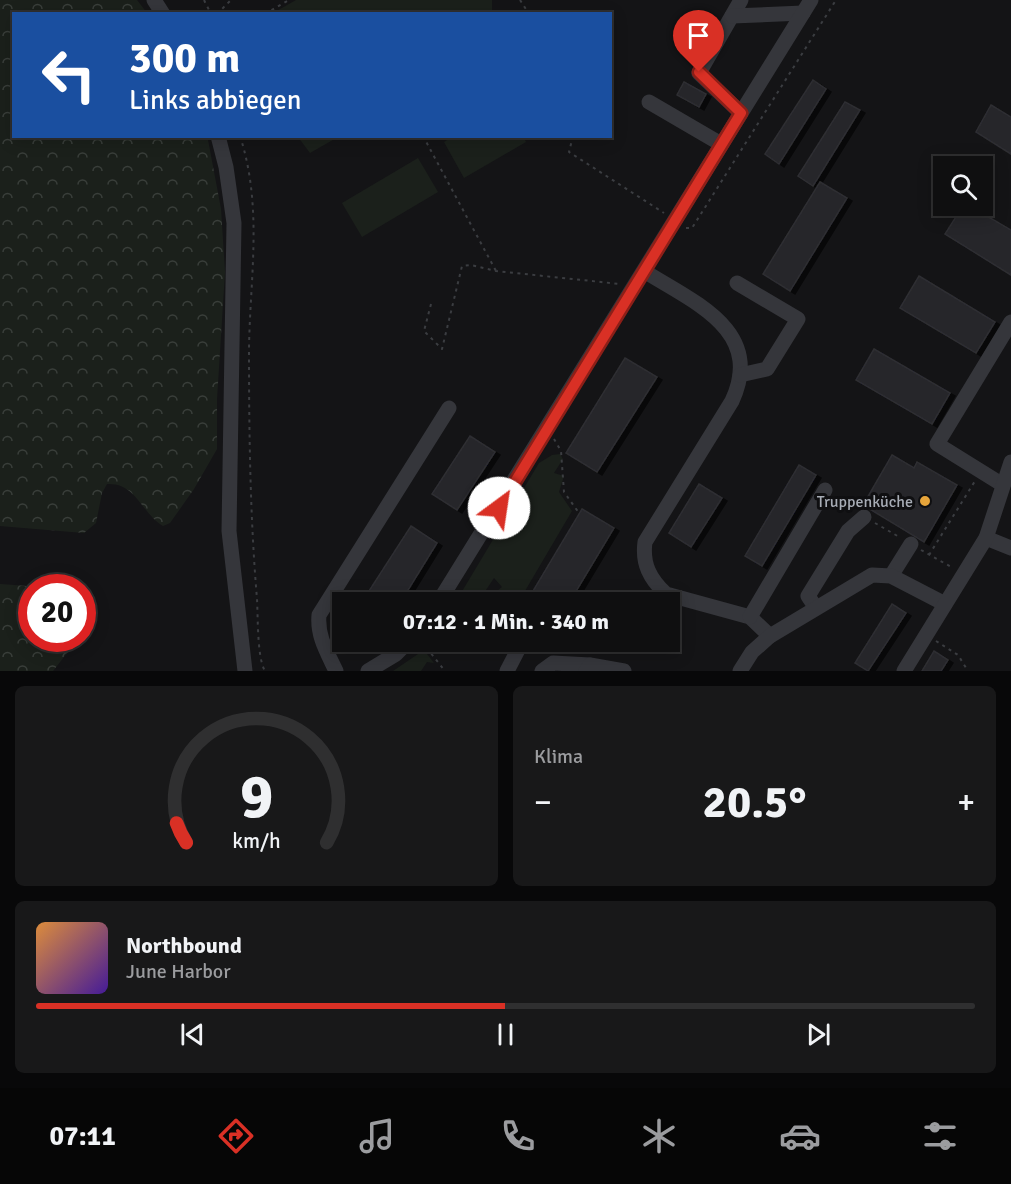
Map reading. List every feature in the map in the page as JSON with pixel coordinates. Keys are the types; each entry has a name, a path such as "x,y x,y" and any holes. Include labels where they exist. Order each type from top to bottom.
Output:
{"street":[{"path":"741,0 699,72 741,113"},
{"path":"732,16 807,6"},
{"path":"445,592 807,6"},
{"path":"648,102 721,144"},
{"path":"219,138 226,167 234,223 230,531 244,671"},
{"path":"644,271 706,310 721,323 737,343 742,365 732,401 645,542 644,554 651,576 666,594 750,617 770,636"},
{"path":"737,283 798,319 767,369 740,375"},
{"path":"1003,485 937,444 1011,322"},
{"path":"336,671 322,643 318,629 319,615 449,408"},
{"path":"904,671 986,538 1011,465"},
{"path":"750,617 825,490"},
{"path":"816,608 808,596 848,531 864,517"},
{"path":"986,538 1011,548"},
{"path":"891,576 911,544"},
{"path":"740,671 753,652 770,636 872,575 891,576 945,604"},
{"path":"368,671 398,652"},
{"path":"507,671 517,652"},
{"path":"542,671 553,663 624,671"}],"path":[{"path":"219,12 231,0"},
{"path":"268,12 289,0"},
{"path":"572,138 569,152 688,229 692,228 836,0"},
{"path":"240,138 252,184 255,236 249,346 250,470 253,554 265,671"},
{"path":"424,138 496,271"},
{"path":"432,304 424,331 442,349 462,266 471,265 496,271 635,285"},
{"path":"548,427 561,452 564,492 579,513"},
{"path":"929,555 981,471"},
{"path":"926,635 958,655 968,671"},
{"path":"430,652 446,671"}],"green space":[{"path":"0,0 137,0 146,12 12,12 12,138 207,138 221,209 225,272 217,399 217,449 194,489 170,523 163,526 132,493 117,485 107,484 102,493 96,523 84,533 0,526"},
{"path":"296,0 492,0 492,12 275,12"},
{"path":"299,138 336,138 310,153"},
{"path":"450,138 524,138 526,142 464,178 444,142"},
{"path":"418,158 438,192 362,237 342,203"},
{"path":"560,454 563,459 554,473 564,476 559,492 572,511 525,591 496,592 502,587 494,578 485,592 462,592 539,463 552,455"},
{"path":"0,584 18,585 18,652 68,652 53,671 0,671"},
{"path":"421,652 426,652 434,663 427,662 421,671 393,671"}],"building":[{"path":"813,80 826,89 779,164 765,154"},
{"path":"684,82 706,94 699,107 677,95"},
{"path":"845,102 860,110 813,186 798,176"},
{"path":"991,105 1011,117 1011,154 976,132"},
{"path":"820,182 847,198 790,291 763,274"},
{"path":"957,216 987,216 1011,230 1011,275 945,234"},
{"path":"919,276 995,322 976,353 900,308"},
{"path":"874,349 950,393 932,424 856,380"},
{"path":"625,358 657,377 597,472 566,453"},
{"path":"470,436 495,452 457,510 432,494"},
{"path":"892,455 914,468 917,462 957,485 924,542 863,505"},
{"path":"799,465 816,475 762,566 745,556"},
{"path":"699,484 722,498 691,547 669,533"},
{"path":"582,509 614,528 576,592 532,592"},
{"path":"411,526 437,543 407,592 369,591"},
{"path":"892,604 906,613 868,671 855,663"},
{"path":"934,651 948,660 941,671 922,671"}],"place":[{"name":"Truppenküche","path":"925,501"}],"route":[{"path":"499,508 741,113 699,72"}]}
